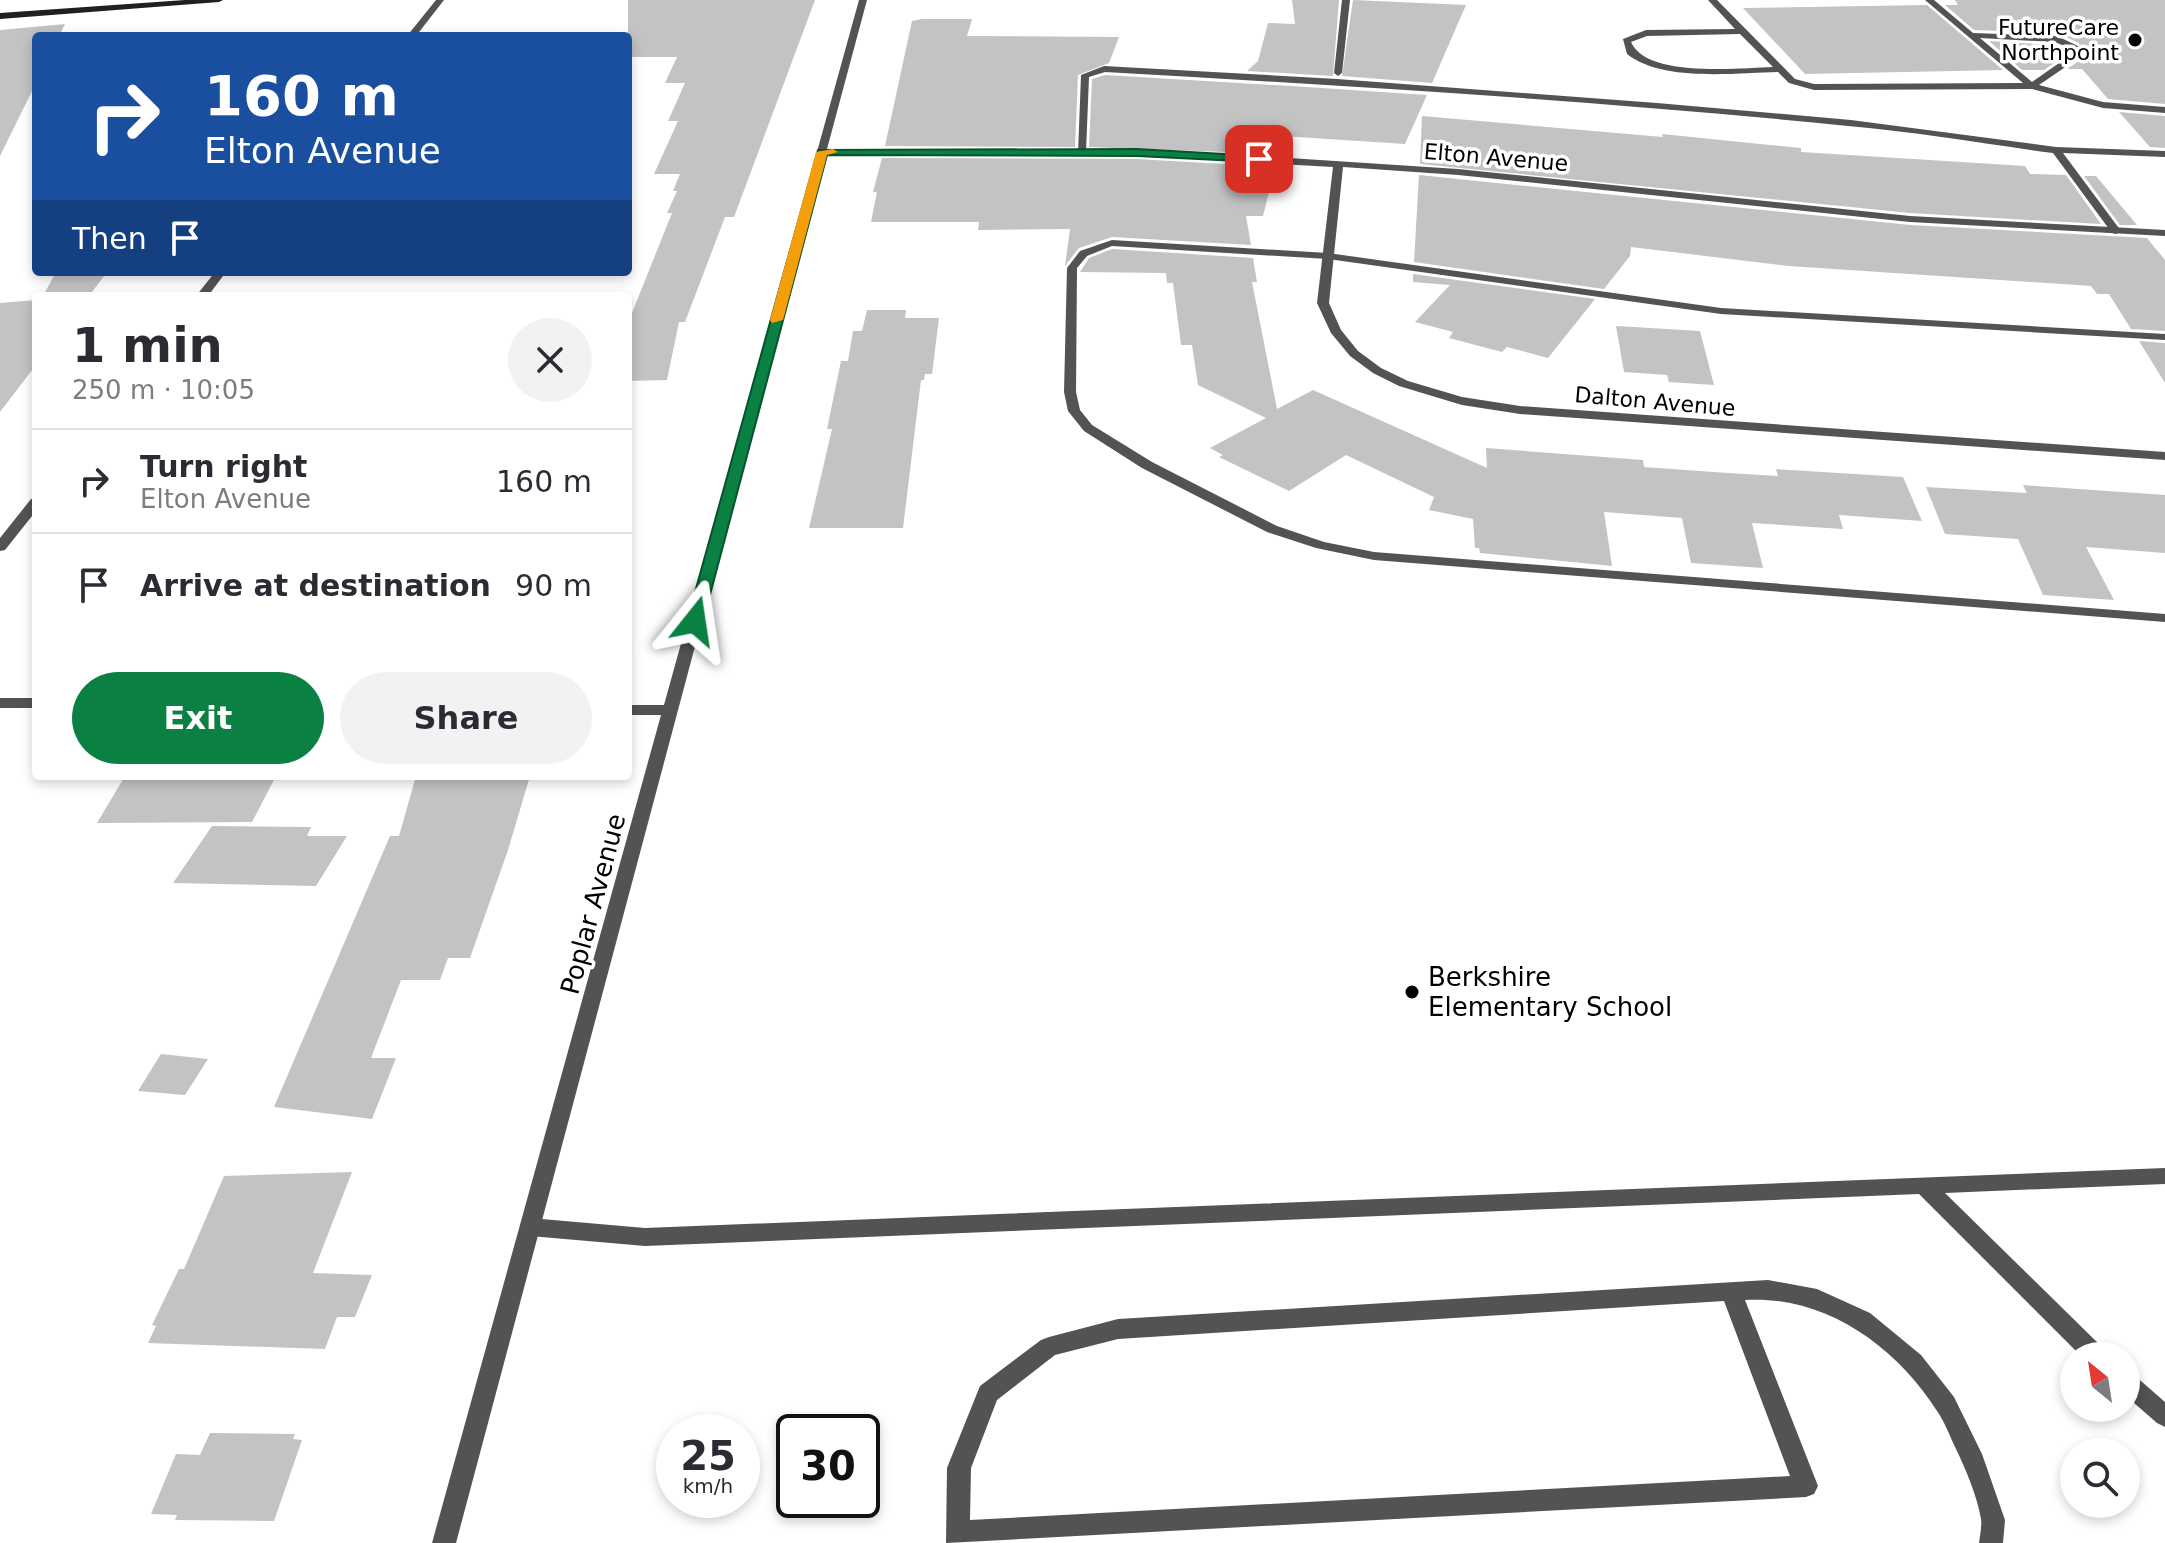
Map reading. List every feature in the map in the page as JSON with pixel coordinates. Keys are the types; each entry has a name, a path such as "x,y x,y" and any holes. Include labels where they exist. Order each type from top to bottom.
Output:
{"street":[{"path":"0,16 219,0"},
{"path":"414,32 440,0"},
{"name":"Poplar Avenue","path":"444,1543 863,0"},
{"path":"1338,73 1346,0"},
{"path":"1712,0 1792,81 1814,87 2032,86 2103,105 2165,110"},
{"path":"1929,0 2032,86"},
{"path":"1742,31 1646,33 1626,41 1626,49 1631,56 1653,67 1780,69"},
{"path":"1970,35 2057,39 2075,48 2077,55 2032,86"},
{"path":"1081,152 1085,75 1104,69 1337,82 1657,106 1851,123 2056,150 2165,154"},
{"path":"2056,150 2116,231"},
{"name":"Elton Avenue","path":"822,152 1081,152 1338,164 1458,172 1910,219 2165,233"},
{"name":"Dalton Avenue","path":"1338,164 1323,303 1335,332 1349,348 1386,375 1430,395 1536,411 2165,456"},
{"path":"2165,337 1721,311 1328,256 1112,243 1087,249 1078,256 1072,268 1070,392 1074,411 1088,428 1147,465 1272,529 1321,545 1374,556 2165,618"},
{"path":"205,292 218,276"},
{"path":"0,547 32,507"},
{"path":"0,703 32,703"},
{"path":"632,710 671,710"},
{"path":"530,1227 645,1237 2165,1176"},
{"path":"1923,1185 2082,1342"},
{"path":"1731,1291 1806,1486 958,1538 959,1468 988,1393 1049,1347 1118,1329 1731,1291 1768,1289 1817,1298 1862,1320 1913,1362 1946,1404 1974,1462 1993,1520 1991,1543"},
{"path":"2140,1394 2165,1416"}],"building":[{"path":"628,0 815,0 734,217 725,217 685,322 679,322 667,380 632,381 632,313 672,213 667,213 677,191 673,191 680,174 654,174 678,121 668,121 685,83 665,83 677,57 632,57 632,32 628,32"},
{"path":"1292,0 1339,0 1333,76 1247,71 1258,61 1268,23 1295,24"},
{"path":"1353,0 1466,5 1432,83 1342,76"},
{"name":"FutureCare Northpoint","path":"1955,0 2165,0 2165,104 2108,99 2082,69 2067,69 2082,59 2079,43 2057,33 1974,30 1945,5 1958,5"},
{"path":"1927,5 2003,70 1805,74 1743,8"},
{"path":"972,19 967,36 1119,37 1109,63 1078,75 1075,147 885,146 912,21"},
{"path":"65,24 61,32 32,32 32,91 0,156 0,30"},
{"path":"1989,41 2054,45 2069,53 2044,70 2022,70"},
{"path":"1105,75 1427,95 1405,144 1282,136 1278,154 1089,147 1092,79"},
{"path":"2119,112 2165,116 2165,148 2150,147"},
{"path":"1422,116 1663,137 1662,134 1801,148 1801,152 2025,166 2030,174 2066,175 2101,224 1910,213 1420,164"},
{"path":"882,158 1137,159 1275,167 1263,216 1246,216 1251,245 1112,237 1079,248 1065,266 1070,229 978,230 979,222 871,222 877,192 873,192"},
{"path":"1419,175 1910,225 2147,238 2165,260 2165,331 2131,329 2109,294 2097,294 2091,286 1789,266 1631,247 1630,256 1604,289 1414,262"},
{"path":"2084,176 2096,176 2137,225 2120,225"},
{"path":"1112,249 1253,258 1257,282 1252,282 1277,409 1313,390 1487,468 1486,448 1643,460 1644,467 1728,473 1778,476 1776,469 1903,477 1922,521 1839,515 1843,529 1752,523 1763,568 1691,563 1682,518 1604,512 1612,566 1480,553 1479,548 1475,548 1473,519 1429,510 1434,497 1346,455 1289,491 1219,457 1223,455 1210,448 1266,418 1198,385 1192,345 1181,345 1173,283 1167,283 1166,273 1080,272 1089,258"},
{"path":"1413,274 1595,299 1548,358 1507,347 1502,352 1449,338 1453,332 1415,322 1450,285 1413,282"},
{"path":"54,276 104,276 92,292 45,292"},
{"path":"32,300 32,370 0,412 0,303"},
{"path":"867,310 906,310 905,318 939,318 932,374 925,374 924,380 921,380 903,528 809,528 832,429 827,429 841,361 848,361 853,331 862,331"},
{"path":"1616,326 1700,331 1714,385 1669,382 1667,375 1624,372"},
{"path":"2139,341 2165,343 2165,383"},
{"path":"2023,485 2165,495 2165,553 2086,547 2114,600 2043,595 2018,539 1945,534 1926,487 2027,493"},
{"path":"123,780 274,780 252,822 97,823"},
{"path":"415,780 529,780 470,958 448,958 440,980 401,980 371,1058 396,1058 372,1119 274,1107 390,836 399,836"},
{"path":"212,826 311,827 307,836 347,836 316,886 173,883"},
{"path":"161,1054 208,1059 185,1095 138,1091"},
{"path":"352,1172 313,1273 372,1275 355,1317 337,1317 325,1349 148,1343 156,1326 152,1325 179,1269 184,1269 224,1176"},
{"path":"210,1433 295,1434 293,1439 302,1440 274,1521 175,1520 177,1515 151,1514 176,1454 200,1455"}],"slow traffic":[{"path":"777,320 822,152 833,152"}],"place":[{"name":"FutureCare Northpoint","path":"2135,40"},
{"name":"Berkshire Elementary School","path":"1412,992"}],"route":[{"path":"695,621 822,152 1137,153 1259,159"}]}
